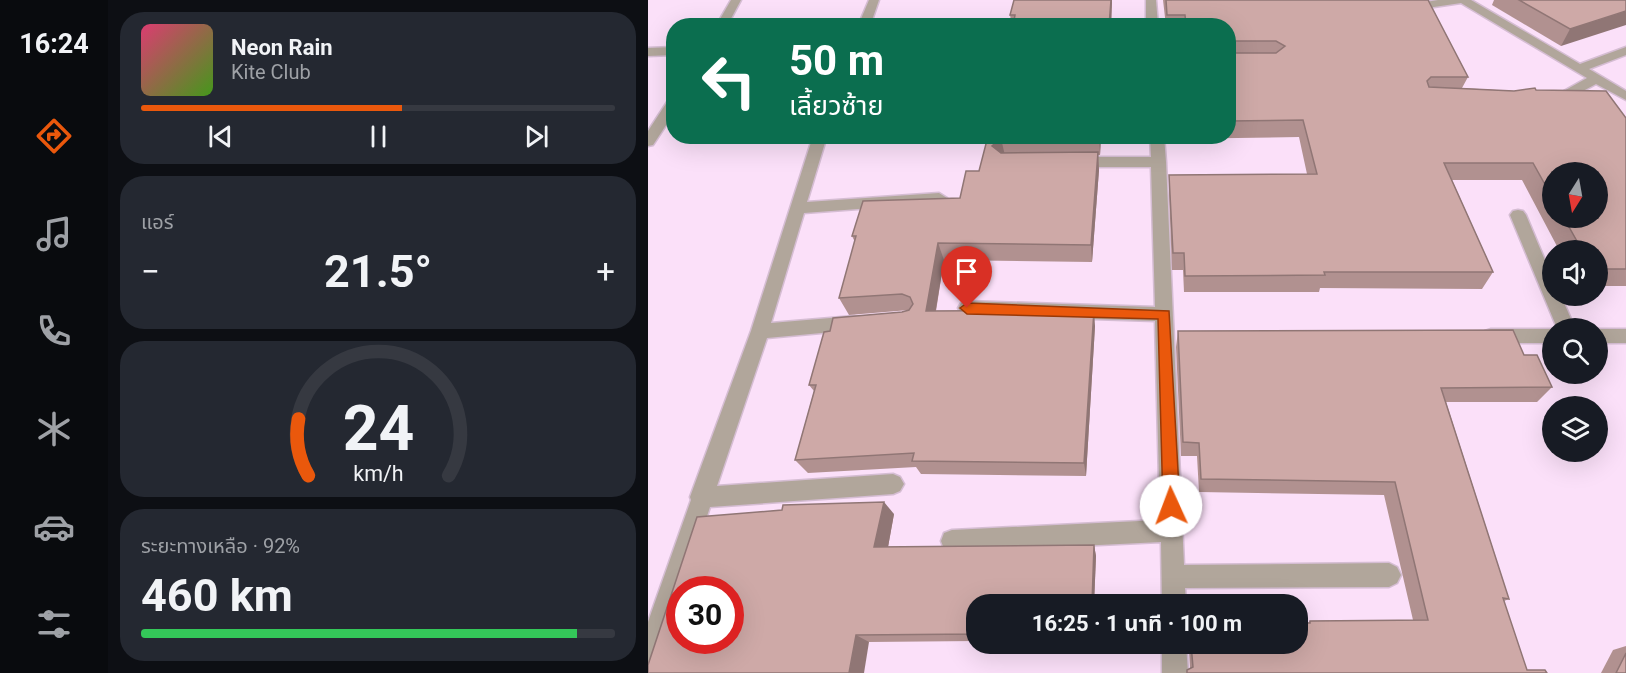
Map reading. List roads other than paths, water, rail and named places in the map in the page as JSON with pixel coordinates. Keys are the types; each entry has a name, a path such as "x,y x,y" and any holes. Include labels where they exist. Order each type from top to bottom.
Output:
{"street":[{"path":"725,18 735,0"},
{"path":"867,18 873,0"},
{"path":"1151,0 1152,18"},
{"path":"1391,0 1407,8 1462,0 1626,96"},
{"path":"648,52 666,51"},
{"path":"1580,68 1626,51"},
{"path":"1535,99 1565,95 1597,78"},
{"path":"648,142 661,120"},
{"path":"648,657 760,331 818,144"},
{"path":"1159,144 1163,174 1165,314 1172,338 1174,594"},
{"path":"1064,162 1163,174"},
{"path":"798,208 939,198"},
{"path":"1518,215 1562,318"},
{"path":"967,308 1165,314"},
{"path":"760,331 875,322"},
{"path":"1470,337 1542,336"},
{"path":"1608,336 1626,336"},
{"path":"702,497 893,484"},
{"path":"952,542 1172,530"},
{"path":"1174,577 1389,574"},
{"path":"1174,654 1175,673"}]}
